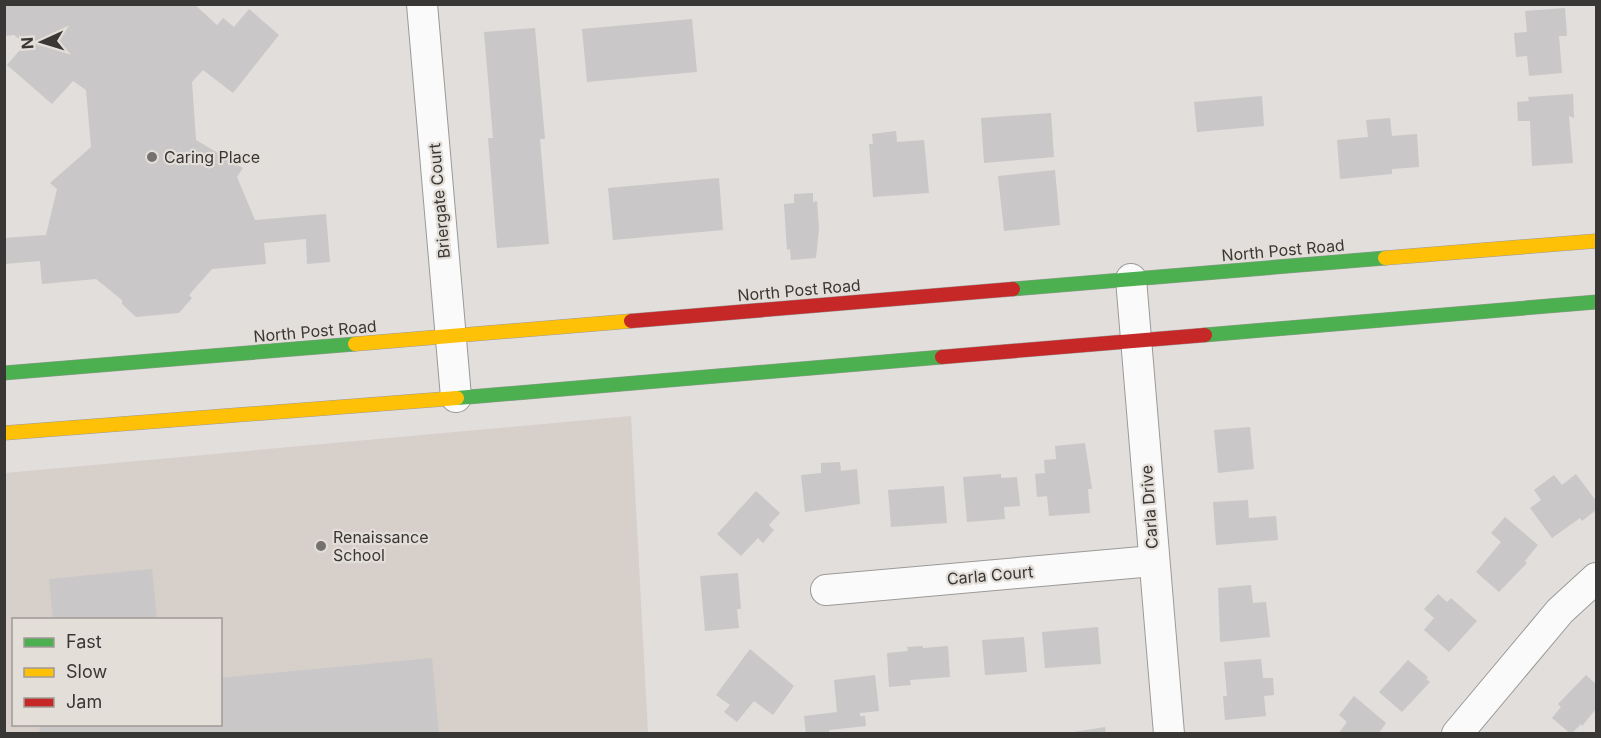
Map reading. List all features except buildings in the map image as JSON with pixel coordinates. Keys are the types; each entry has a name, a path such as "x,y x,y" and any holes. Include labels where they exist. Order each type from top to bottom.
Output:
{"main road":[{"name":"North Post Road","path":"4,373 1596,241"},
{"path":"4,433 1596,302"}],"street":[{"name":"Briergate Court","path":"422,4 456,397"},
{"name":"Carla Drive","path":"1131,279 1169,734"},
{"name":"Carla Court","path":"826,590 1153,561"},
{"path":"1457,734 1560,611 1596,578"}],"shaded area":[{"name":"Renaissance School","path":"631,416 648,733 5,734 5,473"}],"traffic: fast":[{"path":"1013,289 1385,258"},
{"path":"1205,335 1596,302"},
{"path":"4,373 355,344"},
{"path":"457,398 942,357"}],"traffic: slow":[{"path":"1385,258 1596,241"},
{"path":"355,344 631,321"},
{"path":"4,433 457,398"}],"traffic: jam":[{"path":"631,321 1013,289"},
{"path":"942,357 1205,335"}],"place":[{"name":"Caring Place","path":"152,157"},
{"name":"Renaissance School","path":"321,546"}]}
